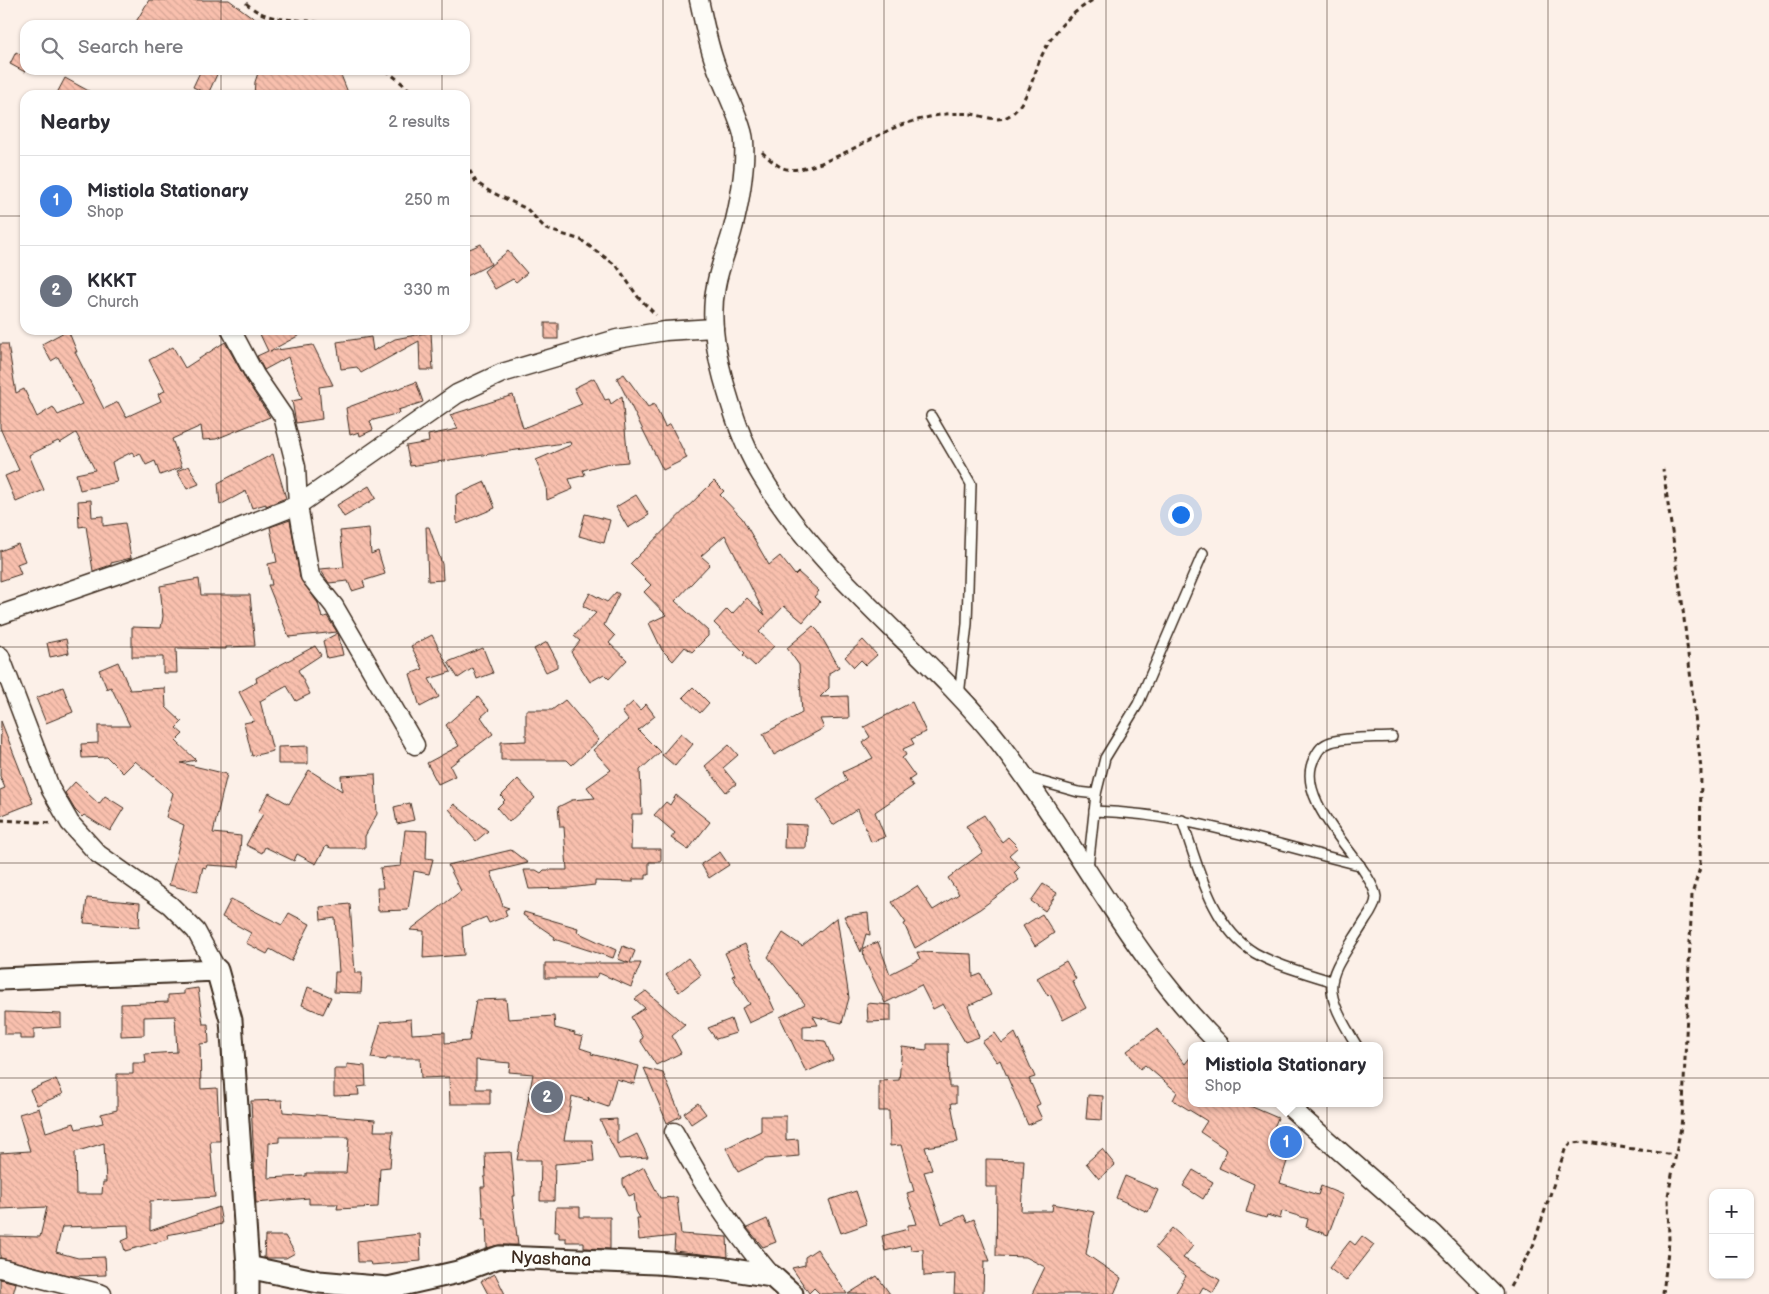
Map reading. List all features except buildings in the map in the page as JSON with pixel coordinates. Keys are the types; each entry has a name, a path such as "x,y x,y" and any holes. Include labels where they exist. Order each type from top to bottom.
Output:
{"street":[{"path":"699,0 714,62 744,138 743,164 733,229 715,288 714,328 722,373 736,420 760,474 799,529 853,591 959,696 1003,747 1152,968 1193,1018 1217,1042"},
{"path":"0,614 147,564 298,505 434,409 479,382 617,339 714,328"},
{"path":"235,335 255,374 283,416 296,467 298,505 310,576 334,606 415,745"},
{"path":"0,656 51,790 70,824 98,854 170,904 196,931 217,970 231,1020 248,1267 248,1294"},
{"path":"0,979 217,970"},
{"path":"1296,1107 1434,1234 1494,1294"},
{"path":"674,1132 703,1185 738,1236 772,1276 792,1294"},
{"name":"Nyashana","path":"248,1267 319,1282 388,1288 458,1272 499,1257 720,1268 772,1276"},
{"path":"0,1268 102,1294"}],"lane":[{"path":"932,416 971,484 967,624 959,696"},
{"path":"1087,871 1096,794 1105,758 1138,704 1203,553"},
{"path":"1355,1042 1338,1014 1332,997 1331,981 1337,963 1373,909 1376,898 1372,886 1360,865 1313,797 1309,779 1311,764 1320,748 1333,742 1392,737"},
{"path":"1023,776 1078,792 1096,794"},
{"path":"1094,811 1127,812 1182,820 1360,865"},
{"path":"1182,820 1216,908 1233,935 1255,953 1331,981"}],"path":[{"path":"744,138 784,168 801,169 857,147 897,127 938,114 972,114 989,120 1004,119 1014,112 1026,94 1035,78 1040,61 1060,26 1071,13 1093,0"},
{"path":"246,3 260,14 288,20"},
{"path":"392,75 410,90"},
{"path":"470,171 476,182 488,191 527,210 546,229 581,240 617,266 638,297 654,314 677,331"},
{"path":"1663,469 1682,601 1701,769 1700,868 1692,894 1681,1127 1674,1155 1668,1196 1670,1242 1663,1294"},
{"path":"0,820 70,824"},
{"path":"1505,1294 1533,1246 1565,1150 1571,1143 1586,1142 1674,1155"}],"place":[{"name":"KKKT","path":"547,1097"},
{"name":"Mistiola Stationary","path":"1286,1142"}]}
